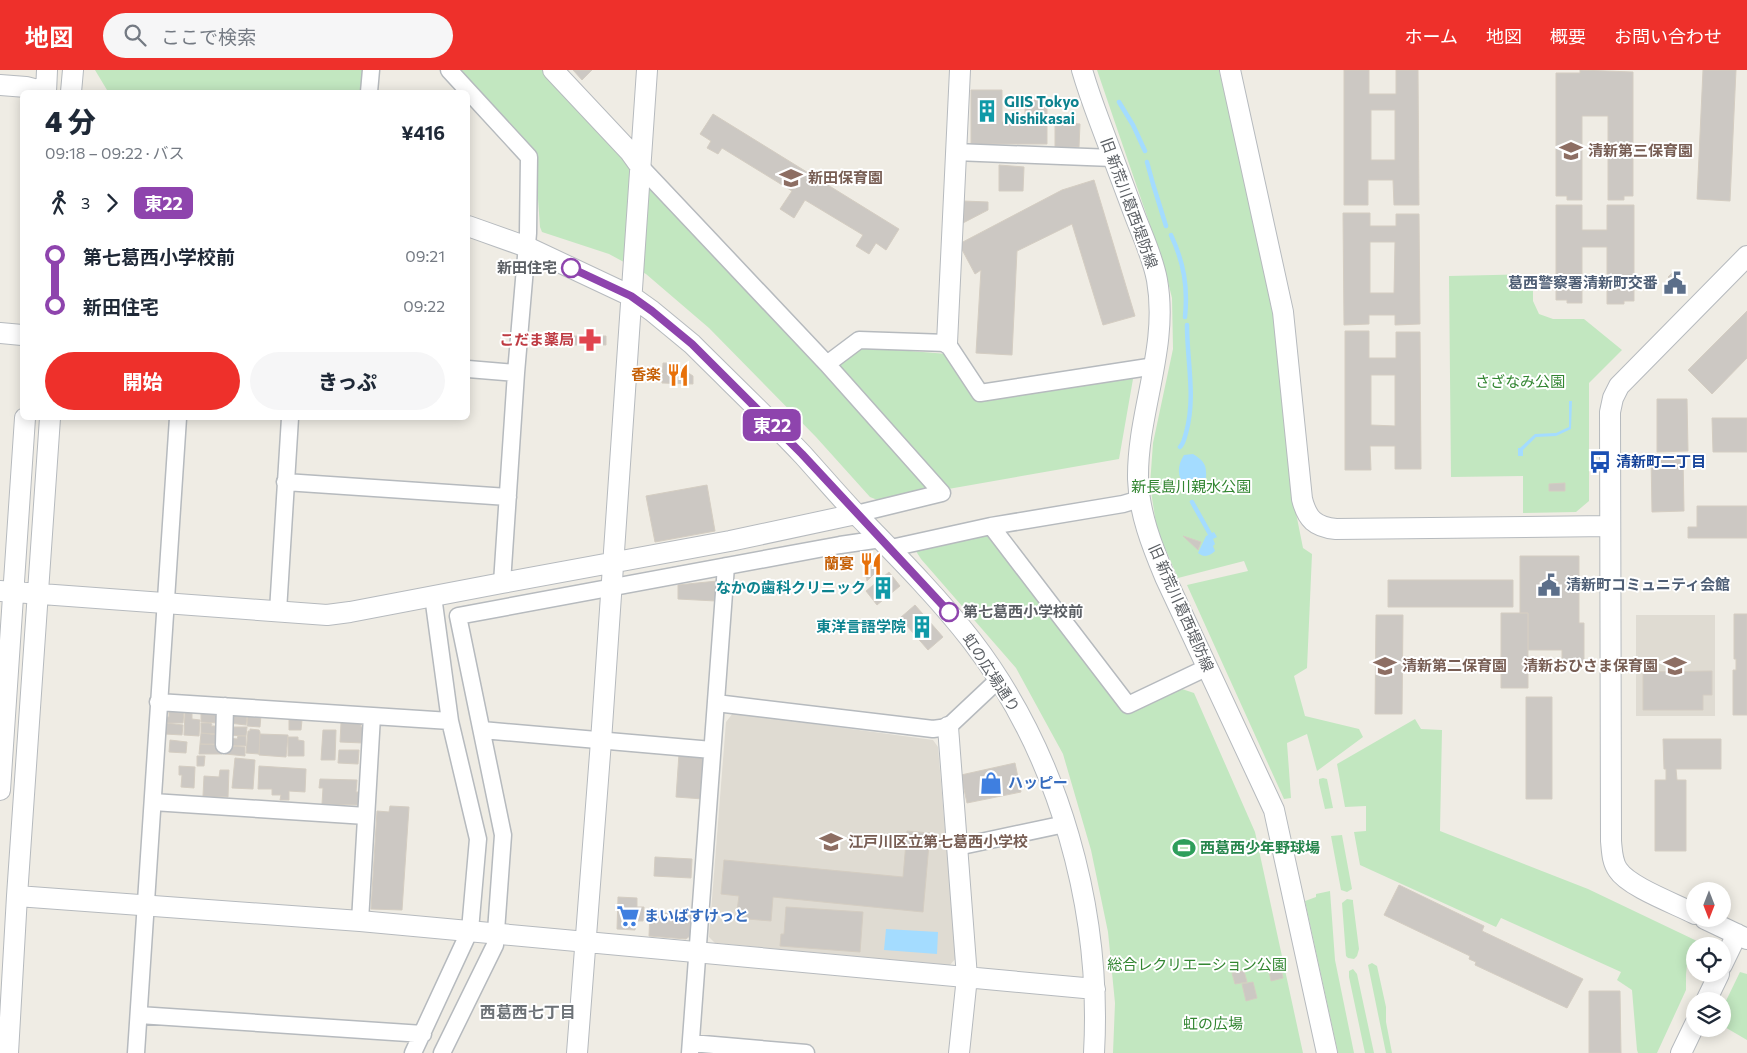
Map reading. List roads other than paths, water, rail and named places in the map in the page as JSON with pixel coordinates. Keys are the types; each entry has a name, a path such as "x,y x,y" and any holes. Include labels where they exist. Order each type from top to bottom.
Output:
{"street":[{"path":"45,90 47,70"},
{"path":"71,90 73,70"},
{"path":"369,90 371,70"},
{"path":"449,70 467,90"},
{"path":"7,592 327,615 730,542 942,493 827,364 640,166 630,152 553,70"},
{"path":"577,1053 612,588 647,70"},
{"path":"960,70 946,343 980,393 1156,366"},
{"name":"旧 新荒川葛西堤防線","path":"1082,70 1150,254 1157,280 1160,306 1156,366 1140,449 1138,481 1140,499 1150,540 1165,577 1274,810 1327,1053"},
{"path":"1230,70 1284,312 1302,499 1305,512 1312,521 1324,528 1336,529 1610,526"},
{"path":"0,85 37,90"},
{"path":"470,93 529,157 527,247 516,373 502,583"},
{"path":"955,152 1113,158"},
{"name":"虹の広場通り","path":"470,227 527,247 631,296 692,344 802,454 946,609 974,643 1018,714 1036,749 1065,824 1077,864 1092,946 1095,989 1094,1053"},
{"path":"1686,910 1627,879 1618,871 1613,860 1611,840 1610,412 1613,398 1619,386 1747,256"},
{"path":"0,333 20,335"},
{"path":"827,364 859,340 946,343"},
{"path":"470,370 516,373"},
{"path":"0,790 7,592 25,420"},
{"path":"8,1053 50,420"},
{"path":"136,1053 178,420"},
{"path":"278,612 290,420"},
{"path":"286,482 508,497"},
{"path":"442,1053 495,945 503,835 458,616 726,566 886,544 1123,504 1140,499"},
{"path":"991,526 1128,705 1208,667"},
{"path":"726,566 691,1048 806,1053"},
{"path":"413,1053 470,930 478,839 450,721 433,596"},
{"path":"716,703 933,729 948,727 998,680"},
{"path":"158,702 450,721"},
{"path":"224,745 226,706"},
{"path":"360,921 372,716"},
{"path":"948,727 967,977 959,1053"},
{"path":"482,730 712,750"},
{"path":"153,802 366,816"},
{"path":"957,847 1065,824"},
{"path":"17,896 470,930 585,943 1095,989"},
{"path":"1724,928 1742,937 1731,952"},
{"path":"138,1015 423,1034"},
{"path":"1681,1053 1689,1037"}],"water":[{"path":"1569,401 1572,401 1571,429 1556,436 1536,437 1523,450 1523,456 1518,456 1518,448 1535,434 1556,433 1569,427"},
{"path":"1193,454 1205,466 1206,472 1205,481 1201,487 1195,489 1183,483 1179,476 1179,466 1184,455"},
{"path":"1214,532 1217,537 1213,539 1215,551 1207,556 1200,555 1198,553 1206,536"},
{"path":"886,929 938,932 937,954 884,950"}],"waterway":[{"path":"1119,102 1133,125 1145,151"},
{"path":"1147,162 1166,226"},
{"path":"1171,235 1184,275 1186,295 1185,317"},
{"path":"1180,447 1189,420 1191,393 1187,325"},
{"path":"1192,502 1210,534"}],"place":[{"name":"GIIS Tokyo Nishikasai","path":"987,111"},
{"name":"清新第三保育園","path":"1571,151"},
{"name":"新田保育園","path":"791,178"},
{"name":"新田住宅","path":"571,268"},
{"name":"葛西警察署清新町交番","path":"1675,283"},
{"name":"こだま薬局","path":"590,340"},
{"name":"香楽","path":"678,375"},
{"name":"清新町二丁目","path":"1600,462"},
{"name":"蘭宴","path":"871,564"},
{"name":"清新町コミュニティ会館","path":"1549,585"},
{"name":"なかの歯科クリニック","path":"883,588"},
{"name":"第七葛西小学校前","path":"949,612"},
{"name":"東洋言語学院","path":"922,627"},
{"name":"清新第二保育園","path":"1385,666"},
{"name":"清新おひさま保育園","path":"1675,666"},
{"name":"ハッピー","path":"991,783"},
{"name":"江戸川区立第七葛西小学校","path":"831,842"},
{"name":"西葛西少年野球場","path":"1184,848"},
{"name":"まいばすけっと","path":"628,916"}],"district":[{"name":"西葛西七丁目","path":"528,1012"}],"park label":[{"name":"さざなみ公園","path":"1520,382"},
{"name":"新長島川親水公園","path":"1191,487"},
{"name":"総合レクリエーション公園","path":"1197,965"},
{"name":"虹の広場","path":"1213,1024"}]}
